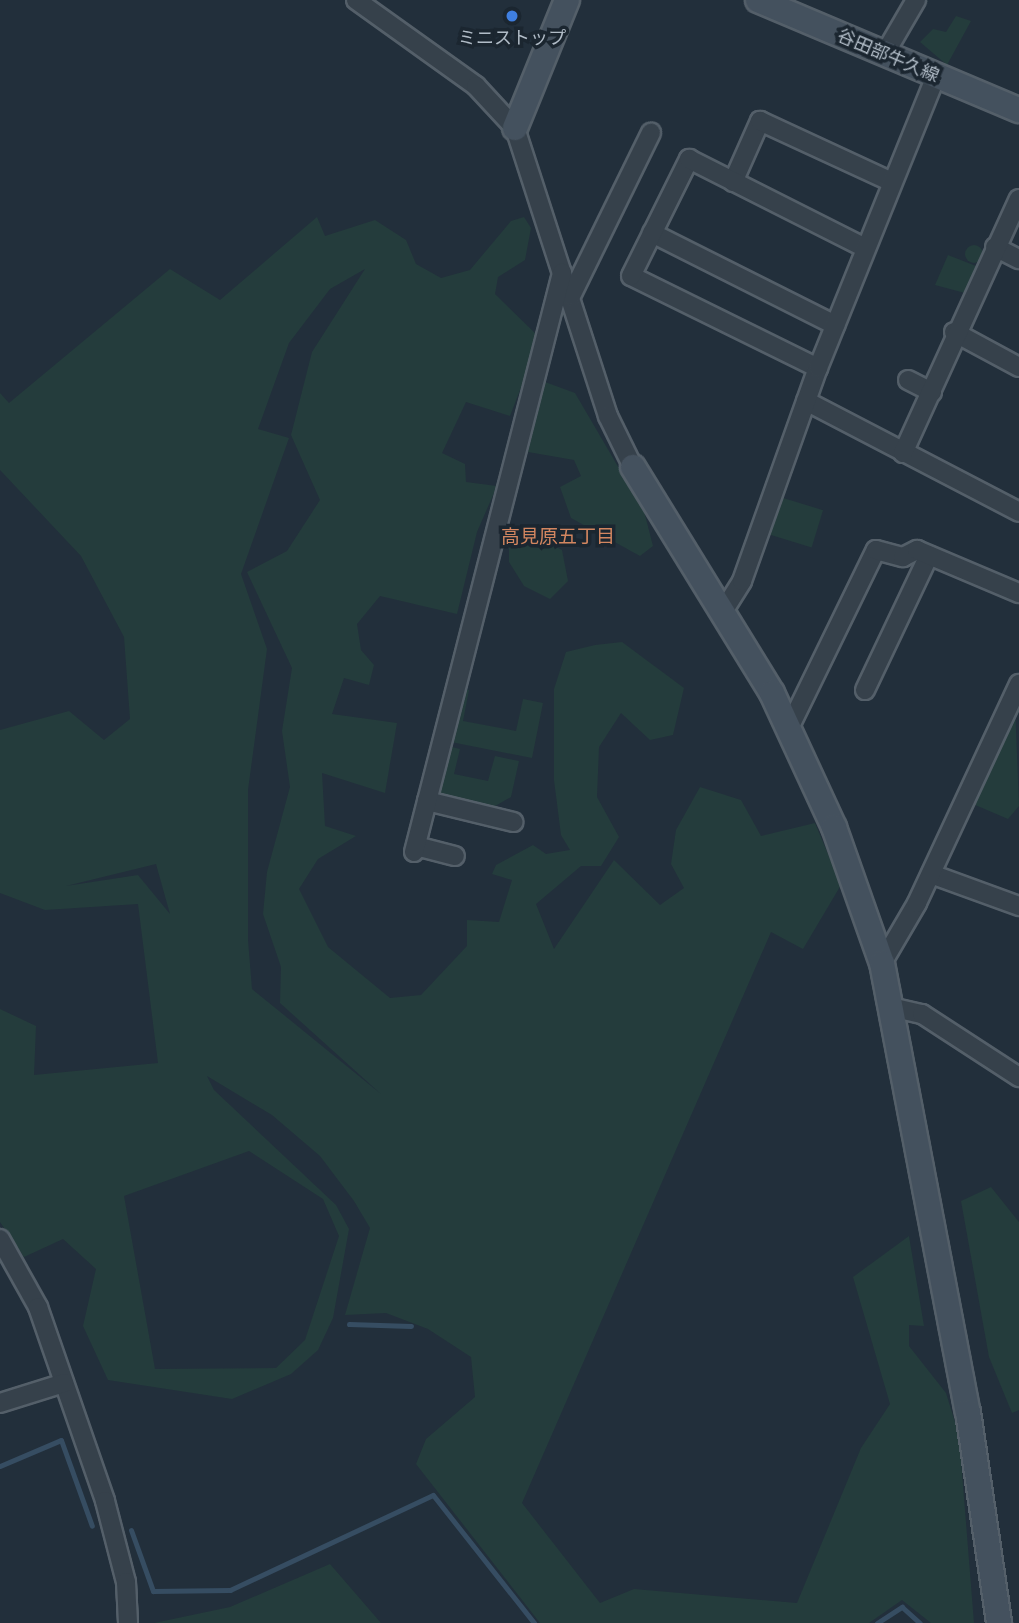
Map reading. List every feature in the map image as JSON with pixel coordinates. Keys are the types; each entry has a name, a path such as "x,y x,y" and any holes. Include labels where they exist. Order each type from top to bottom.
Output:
{"street":[{"path":"356,0 475,86 515,128 608,416 633,467 724,610 789,728 834,827 895,1008 999,1623"},
{"path":"515,128 567,0"},
{"name":"谷田部牛久線","path":"758,0 1019,110"},
{"path":"884,55 916,0"},
{"path":"724,610 743,581 818,368 936,76"},
{"path":"733,182 760,121 892,182"},
{"path":"570,296 651,133"},
{"path":"818,368 631,276 689,159 865,248"},
{"path":"903,453 932,392 954,332 1019,199"},
{"path":"652,233 835,325"},
{"path":"995,247 1019,259"},
{"path":"455,856 415,849 562,273"},
{"path":"954,332 1019,367"},
{"path":"908,380 932,392"},
{"path":"806,401 1019,512"},
{"path":"789,728 876,550 929,555 1019,593"},
{"path":"865,690 929,555"},
{"path":"882,963 931,874 1019,684"},
{"path":"427,801 513,822"},
{"path":"931,874 1019,906"},
{"path":"895,1008 922,1014 1019,1077"},
{"path":"0,1238 38,1307 118,1544 128,1623"},
{"path":"0,1403 64,1383"}],"green space":[{"path":"956,16 971,21 947,65 920,42 933,29 946,32"},
{"path":"317,217 325,236 375,220 406,240 416,264 441,278 470,270 511,221 524,217 531,228 525,260 498,277 495,294 540,338 510,416 466,402 442,453 465,464 466,482 497,486 477,532 457,614 380,596 357,624 361,650 374,665 369,685 344,678 332,714 397,723 385,793 322,773 325,826 356,836 318,859 299,889 328,947 390,998 421,995 467,946 467,920 499,922 512,880 492,874 496,865 533,845 546,854 570,850 561,835 554,780 554,689 566,652 595,645 622,642 684,688 673,735 650,740 621,713 599,747 597,797 619,837 601,866 581,866 536,904 554,949 614,860 660,905 684,888 671,864 676,830 700,787 741,800 761,836 815,823 841,885 803,949 771,932 522,1503 600,1603 634,1589 797,1603 861,1448 890,1404 853,1277 909,1236 924,1326 909,1325 909,1346 946,1393 959,1435 974,1623 931,1623 902,1600 869,1623 540,1623 416,1464 426,1439 475,1397 471,1357 428,1329 386,1313 345,1315 370,1228 354,1201 320,1156 272,1115 207,1076 214,1090 336,1205 349,1229 333,1318 318,1350 291,1374 232,1399 108,1380 83,1326 96,1269 63,1239 24,1257 0,1222 0,1009 36,1026 34,1075 158,1063 138,904 45,910 0,893 0,730 69,711 104,740 130,719 124,637 81,556 0,470 0,393 9,403 170,269 220,300","holes":["365,269 312,352 291,435 320,500 287,551 247,572 292,668 282,731 290,787 267,872 263,914 281,967 280,1003 381,1094 252,989 248,940 248,790 267,649 241,574 289,438 258,429 289,343 330,289","156,864 170,914 138,875 66,886","249,1151 323,1199 339,1236 305,1340 276,1368 155,1369 124,1196"]},
{"path":"974,245 981,247 981,261 974,263 967,261 965,254 967,247"},
{"path":"948,255 976,266 965,293 935,285"},
{"path":"545,382 575,393 644,511 653,546 640,556 571,518 560,487 581,476 574,460 528,452"},
{"path":"780,497 823,510 812,547 769,534"},
{"path":"529,532 562,550 568,581 550,599 524,586 509,562 509,543"},
{"path":"461,689 469,690 463,721 516,731 523,699 543,703 532,758 451,742"},
{"path":"1015,703 1019,806 1008,819 973,804"},
{"path":"448,746 460,749 454,774 488,781 495,756 519,761 511,797 490,809 436,797"},
{"path":"991,1187 1019,1222 1019,1410 1012,1413 989,1357 961,1201"},
{"path":"330,1564 381,1623 154,1623 230,1607"}],"waterway":[{"path":"349,1324 411,1326"},
{"path":"0,1466 61,1440 92,1526"},
{"path":"131,1530 153,1591 230,1590 433,1495 534,1623"},
{"path":"877,1623 902,1607 920,1623"}],"place":[{"name":"ミニストップ","path":"512,16"}],"district":[{"name":"高見原五丁目","path":"558,537"}]}
